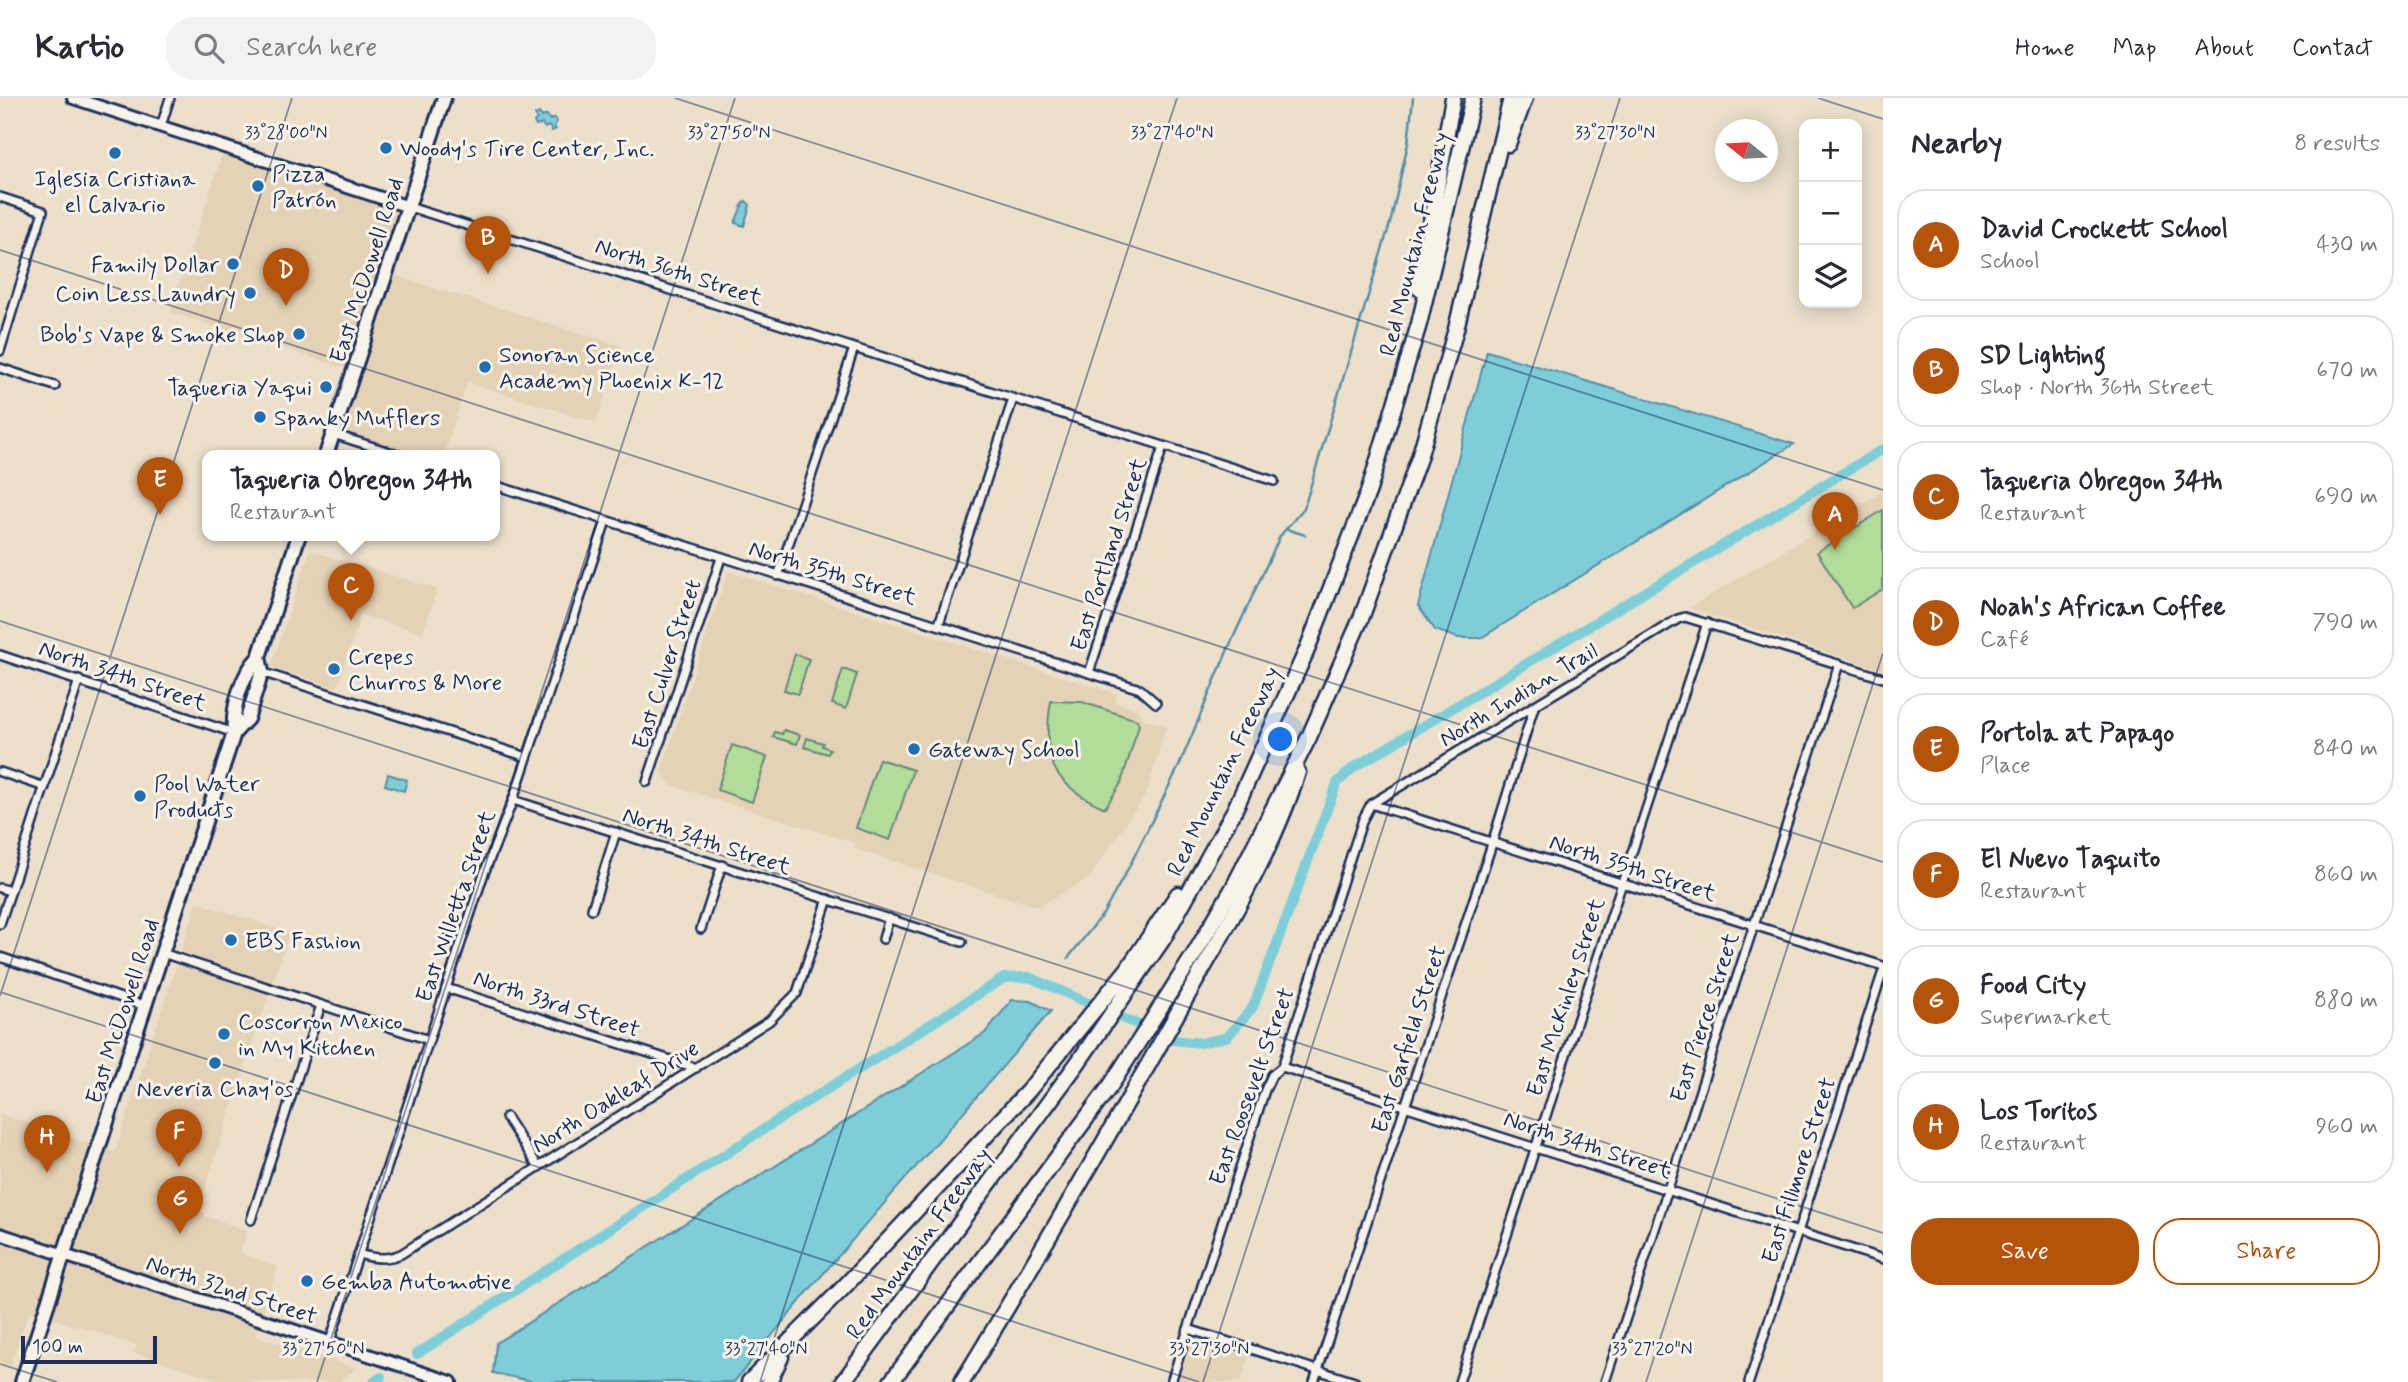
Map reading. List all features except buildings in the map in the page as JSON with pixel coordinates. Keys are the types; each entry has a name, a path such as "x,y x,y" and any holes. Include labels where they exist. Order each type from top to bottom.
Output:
{"highway":[{"path":"1409,359 1453,98"},
{"name":"Red Mountain Freeway","path":"844,1382 1077,1065 1174,901 1227,804 1263,748 1345,556 1376,468 1409,359 1473,98"},
{"path":"891,1382 1111,1085 1233,888 1310,737 1370,595 1419,458 1448,362 1511,98"},
{"path":"1488,198 1525,98"},
{"path":"962,1382 1233,916 1287,807 1310,737"},
{"path":"749,1382 909,1219 1132,973"},
{"path":"769,1382 783,1353 794,1339"}],"main road":[{"name":"North 36th Street","path":"73,98 409,207"},
{"name":"East McDowell Road","path":"328,450 444,98"},
{"name":"East McDowell Road","path":"22,1382 234,733 233,715 248,668 259,657 297,541"},
{"name":"East McDowell Road","path":"234,733 247,719 262,672 259,657"},
{"name":"North 32nd Street","path":"0,1234 451,1382"}],"street":[{"path":"161,126 170,98"},
{"path":"0,197 43,211 0,351"},
{"name":"North 36th Street","path":"409,207 1274,481"},
{"path":"778,576 853,348"},
{"path":"0,379 0,368 55,386"},
{"path":"939,624 1013,399"},
{"path":"333,434 383,450"},
{"name":"East Portland Street","path":"1089,673 1163,447"},
{"name":"North 35th Street","path":"500,487 1140,689 1156,703"},
{"name":"East Willetta Street","path":"329,1344 483,876 513,800 606,521"},
{"name":"East Culver Street","path":"647,782 721,558"},
{"name":"North Indian Trail","path":"1371,804 1678,619 1685,617 1707,623"},
{"path":"1707,623 1883,678"},
{"name":"East McKinley Street","path":"1459,1382 1707,623"},
{"name":"North 34th Street","path":"0,654 234,733"},
{"name":"East Pierce Street","path":"1605,1382 1839,664"},
{"path":"248,668 527,757"},
{"path":"0,924 79,680"},
{"name":"East Garfield Street","path":"1314,1382 1492,843 1534,706"},
{"path":"0,772 45,787"},
{"name":"North 34th Street","path":"513,800 962,942"},
{"name":"North 35th Street","path":"1371,804 1883,969"},
{"name":"East Roosevelt Street","path":"1171,1382 1265,1090 1272,1075 1282,1067 1363,819 1371,804"},
{"path":"592,909 616,832"},
{"path":"701,929 722,865"},
{"path":"0,888 11,891"},
{"name":"North Oakleaf Drive","path":"359,1254 393,1258 401,1254 769,1021 797,993 828,899"},
{"path":"883,939 889,918"},
{"path":"162,953 429,1040"},
{"path":"0,957 145,1006"},
{"name":"East Fillmore Street","path":"1749,1382 1883,969"},
{"name":"North 33rd Street","path":"446,988 696,1068"},
{"path":"251,1220 321,1005"},
{"name":"North 34th Street","path":"1282,1067 1883,1259"},
{"path":"506,1117 538,1166"},
{"path":"1188,1329 1355,1382"}],"shaded area":[{"path":"225,146 409,207 387,273 622,346 596,423 467,382 446,450 383,450 333,434 354,371 170,312"},
{"path":"1883,491 1883,670 1689,608"},
{"path":"310,550 437,589 423,633 361,615 337,688 271,667"},
{"name":"Gateway School","path":"728,571 1117,694 1115,702 1137,709 1144,719 1166,726 1147,792 1089,878 1038,907 854,849 855,843 670,785 661,771"},
{"path":"197,902 289,933 200,1204 201,1211 205,1216 247,1230 240,1253 278,1267 255,1336 353,1367 354,1371 338,1382 226,1382 134,1353 137,1345 29,1311 10,1366 0,1363 0,1114 115,1152"},
{"path":"1192,1338 1249,1357 1241,1382 1178,1382"}],"green space":[{"path":"1883,510 1883,589 1852,608 1817,552"},
{"path":"795,654 809,659 798,694 784,690"},
{"path":"843,669 857,674 846,709 832,704"},
{"path":"1051,701 1082,702 1137,720 1139,725 1121,783 1105,808 1072,789 1061,779 1054,767 1048,738"},
{"path":"784,730 800,735 797,744 773,737 775,732 782,734"},
{"path":"807,738 823,743 822,746 830,749 828,754 804,747"},
{"path":"732,745 767,757 752,802 717,790"},
{"path":"879,759 913,770 890,840 856,828"}],"water":[{"path":"539,113 542,117 547,115 550,120 555,118 556,129 552,131 549,126 545,128 542,124 536,126 535,115"},
{"path":"746,201 750,205 744,226 735,223"},
{"path":"1487,351 1794,444 1481,638 1458,638 1435,630 1418,606"},
{"path":"388,774 407,780 404,791 385,785"},
{"path":"1012,1000 1031,1001 1051,1011 810,1289 734,1382 536,1382 493,1373 496,1343 985,1033"}],"waterway":[{"path":"1068,958 1103,914 1129,867 1179,766 1228,649 1280,536 1304,508 1391,220 1408,143 1413,98"},
{"path":"417,1354 781,1118 1004,978 1029,977 1173,1040 1201,1043 1227,1037 1253,1007 1337,783 1353,768 1883,449"},
{"path":"1286,529 1305,535"},
{"path":"374,1382 381,1377"}],"place":[{"name":"Woody's Tire Center, Inc.","path":"386,148"},
{"name":"Iglesia Cristiana el Calvario","path":"115,153"},
{"name":"Pizza Patrón","path":"258,186"},
{"name":"Family Dollar","path":"233,264"},
{"name":"SD Lighting","path":"488,274"},
{"name":"Coin Less Laundry","path":"250,293"},
{"name":"Noah's African Coffee","path":"286,306"},
{"name":"Bob's Vape & Smoke Shop","path":"299,334"},
{"name":"Sonoran Science Academy Phoenix K-12","path":"485,367"},
{"name":"Taqueria Yaqui","path":"326,387"},
{"name":"Spanky Mufflers","path":"260,417"},
{"name":"Portola at Papago","path":"160,515"},
{"name":"David Crockett School","path":"1835,550"},
{"name":"Taqueria Obregon 34th","path":"351,621"},
{"name":"Crepes Churros & More","path":"334,669"},
{"name":"Gateway School","path":"914,749"},
{"name":"Pool Water Products","path":"140,796"},
{"name":"EBS Fashion","path":"231,940"},
{"name":"Coscorron Mexico in My Kitchen","path":"224,1034"},
{"name":"Neveria Chay'os","path":"215,1063"},
{"name":"El Nuevo Taquito","path":"179,1167"},
{"name":"Los Toritos","path":"47,1173"},
{"name":"Food City","path":"180,1234"},
{"name":"Gemba Automotive","path":"307,1281"}]}
